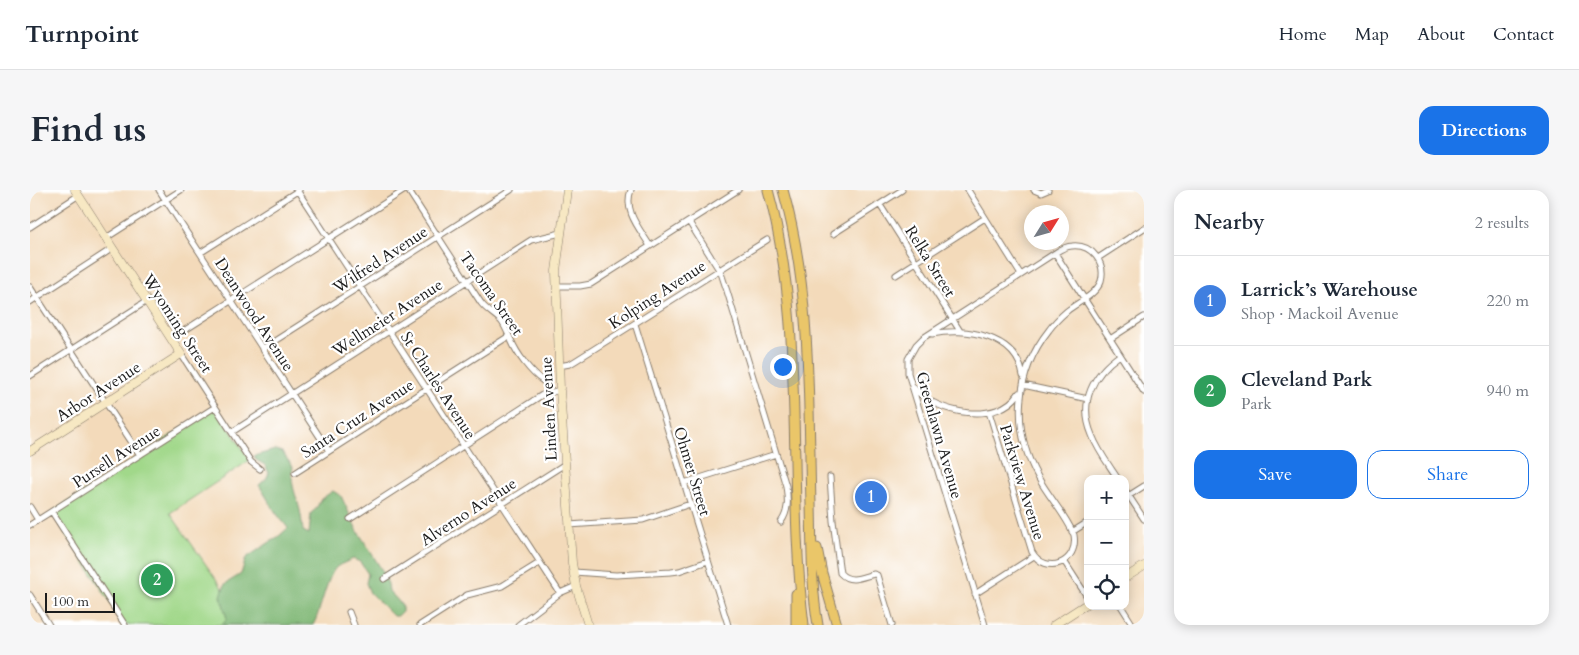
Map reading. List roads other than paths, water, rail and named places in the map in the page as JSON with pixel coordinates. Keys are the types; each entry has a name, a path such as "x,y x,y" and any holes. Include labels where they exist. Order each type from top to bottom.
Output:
{"highway":[{"path":"768,190 785,268 790,315 797,536 796,625"},
{"path":"783,190 797,250 803,298 814,589 818,625"},
{"path":"812,519 822,573 837,625"},
{"path":"797,536 804,625"}],"main road":[{"name":"Linden Avenue","path":"567,190 556,271 560,390 574,572 576,586 588,625"},
{"name":"Wyoming Street","path":"77,193 181,354"},
{"name":"Arbor Avenue","path":"30,451 181,354"},
{"path":"1129,575 1144,566"},
{"path":"1054,625 1084,606"}],"street":[{"name":"Deanwood Avenue","path":"159,190 329,451"},
{"path":"106,238 181,190"},
{"path":"200,253 298,190"},
{"name":"St Charles Avenue","path":"298,190 560,593"},
{"path":"171,339 406,190"},
{"name":"Tacoma Street","path":"406,190 485,308 498,318 533,373 543,381"},
{"name":"Wilfred Avenue","path":"262,349 511,190"},
{"path":"631,190 628,199 629,209 650,246"},
{"path":"556,286 591,284 738,190"},
{"path":"833,234 902,190"},
{"path":"968,190 1021,275"},
{"path":"1034,190 1041,193 1048,190"},
{"path":"30,227 77,193"},
{"name":"Relka Street","path":"880,204 960,331"},
{"path":"896,275 985,218"},
{"path":"688,222 718,270 727,291 788,493 786,513 781,522"},
{"path":"912,385 920,394 951,410 970,413 988,412 999,410 1011,403 1022,385 1036,350 1048,331 1061,317 1097,289 1101,280 1098,258 1144,228"},
{"name":"Wellmeier Avenue","path":"232,432 531,240 560,233"},
{"name":"Kolping Avenue","path":"559,366 575,361 767,240"},
{"name":"Greenlawn Avenue","path":"985,625 908,373 908,359 916,345 930,334 1068,246 1080,246 1090,250 1098,258"},
{"path":"30,302 113,248"},
{"path":"1055,253 1144,392"},
{"path":"30,286 140,455"},
{"path":"30,376 147,301"},
{"path":"1110,339 1144,317"},
{"name":"Ohmer Street","path":"634,324 728,625"},
{"path":"930,334 960,331 989,338 1007,348 1020,363 1022,385 1021,426 1027,454 1038,478 1072,532 1075,540 1074,546 1071,554 1064,561 1084,592"},
{"name":"Santa Cruz Avenue","path":"295,473 509,336"},
{"name":"Wyoming Street","path":"181,354 251,462 260,469"},
{"path":"1116,475 1092,435 1088,421 1088,399 1096,378 1106,366 1120,355"},
{"path":"1022,385 1088,399"},
{"path":"350,519 542,395 560,390"},
{"name":"Pursell Avenue","path":"30,525 215,407"},
{"name":"Parkview Avenue","path":"988,412 1034,556 1050,565 1064,561"},
{"path":"684,483 776,454"},
{"name":"Alverno Avenue","path":"384,579 565,464"},
{"path":"830,477 833,522 840,573 844,577 852,579 876,574 892,625"},
{"path":"1129,496 1144,486"},
{"path":"1129,500 1144,519"},
{"path":"570,526 643,520 690,504"},
{"path":"30,507 38,520"},
{"path":"52,512 125,625"},
{"path":"1072,532 1084,524"},
{"path":"975,594 1034,556"},
{"path":"574,572 616,575 671,572 708,561"},
{"path":"420,625 467,595 502,586 539,563"},
{"path":"518,625 560,593 576,586"},
{"path":"30,595 49,625"},
{"path":"1124,610 1133,625"},
{"path":"350,612 354,625"}],"place":[{"name":"Larrick’s Warehouse","path":"871,497"},
{"name":"Cleveland Park","path":"157,580"}]}
